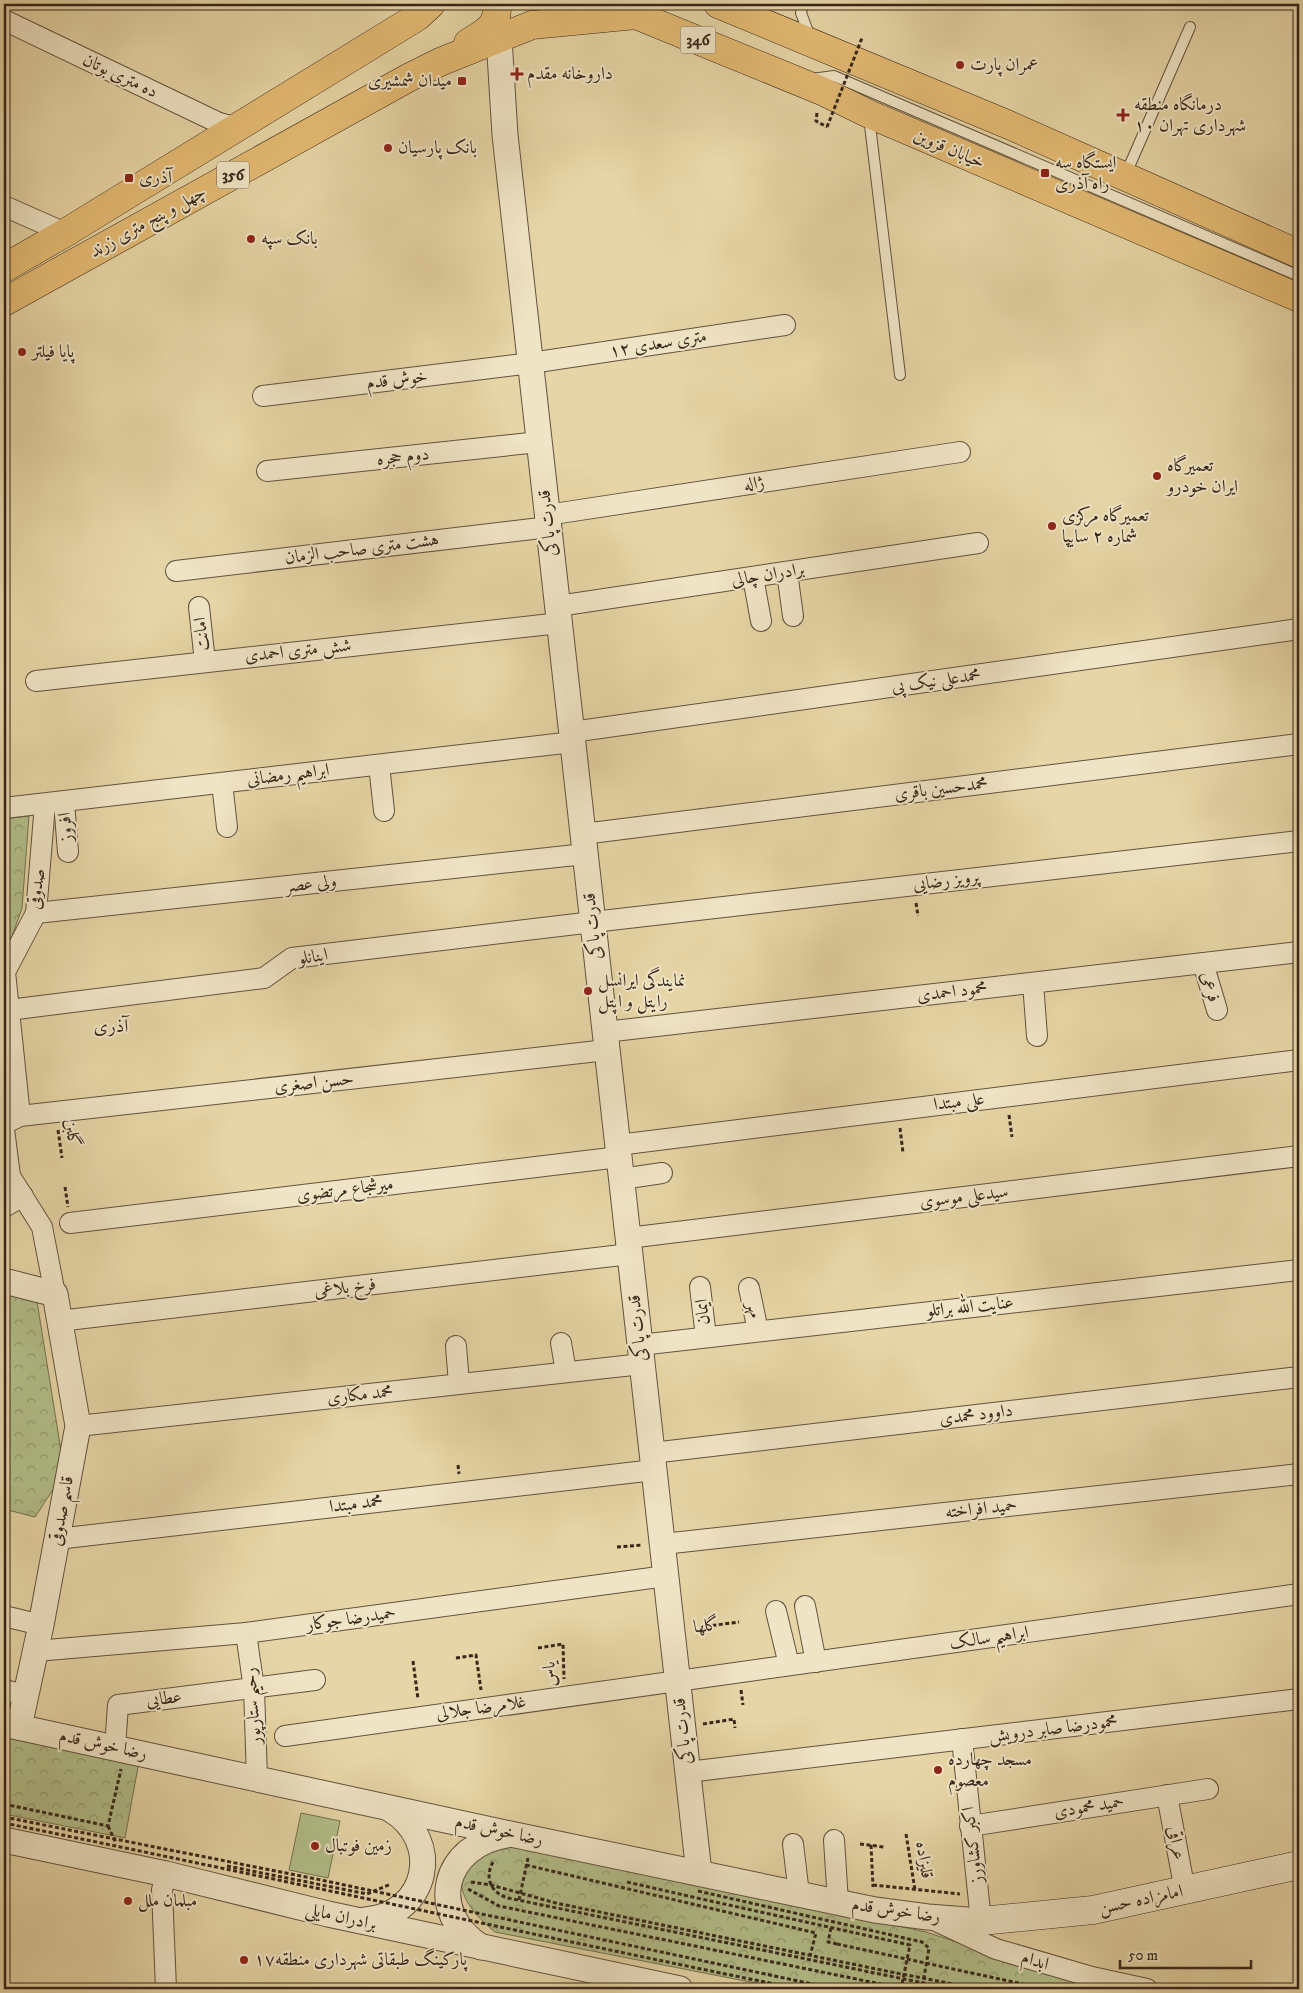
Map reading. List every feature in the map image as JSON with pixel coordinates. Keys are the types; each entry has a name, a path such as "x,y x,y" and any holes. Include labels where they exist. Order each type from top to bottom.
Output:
{"main road":[{"path":"440,62 491,28 498,16 497,4"},
{"path":"563,4 596,18"},
{"name":"346","path":"718,4 825,62 1009,125 1299,254"},
{"name":"چهل و پنج متری زرند","path":"4,268 238,128 424,11"},
{"name":"خیابان قزوین","path":"596,18 636,14 797,81 869,114 1299,298"},
{"name":"چهل و پنج متری زرند","path":"4,302 440,62 532,25 596,18"},
{"path":"797,81 825,62"},
{"name":"امامزاده حسن","path":"980,1907 1093,1910 1299,1865"}],"street":[{"name":"ده متری بوتان","path":"4,20 219,123 238,128"},
{"name":"قدرت پاکی","path":"500,38 505,135 688,1772 695,1884"},
{"path":"4,206 65,233"},
{"name":"۱۲ متری سعدی","path":"530,363 784,325"},
{"name":"خوش قدم","path":"263,396 530,363"},
{"name":"دوم حجره","path":"266,471 539,442"},
{"name":"ژاله","path":"548,521 960,452"},
{"name":"هشت متری صاحب الزمان","path":"176,571 548,521"},
{"name":"برادران چالی","path":"559,615 753,577 978,543"},
{"path":"787,572 793,616"},
{"path":"753,577 761,621"},
{"name":"امانت","path":"199,607 205,662"},
{"name":"شش متری احمدی","path":"36,681 205,662 559,615"},
{"name":"محمدعلی نیک پی","path":"572,737 1299,629"},
{"name":"ابراهیم رمضانی","path":"4,808 379,765 572,737"},
{"name":"محمدحسین باقری","path":"584,844 1299,744"},
{"path":"379,765 384,811"},
{"path":"222,783 227,827"},
{"name":"افروز","path":"54,803 68,852"},
{"name":"صدوقی","path":"12,1120 7,1033 9,1010 5,972 36,913 54,803"},
{"name":"پرویز رضایی","path":"593,922 1299,841"},
{"name":"ولی عصر","path":"36,913 584,844"},
{"name":"اینانلو","path":"9,1010 264,978 292,958 593,922"},
{"name":"محمود احمدی","path":"606,1041 1032,983 1299,952"},
{"name":"فرعی","path":"1203,963 1216,1010"},
{"path":"1032,983 1037,1036"},
{"name":"حسن اصغری","path":"12,1120 56,1112 606,1041"},
{"name":"علی مبتدا","path":"620,1160 898,1110 1299,1060"},
{"path":"4,1129 10,1176 42,1227 54,1294 4,1281"},
{"name":"سیدعلی موسوی","path":"629,1246 1299,1156"},
{"path":"620,1160 662,1173"},
{"name":"میرشجاع مرتضوی","path":"70,1224 620,1160"},
{"path":"4,1206 23,1196"},
{"name":"فرخ بلاغی","path":"59,1321 629,1246"},
{"name":"عنایت الله براتلو","path":"641,1354 706,1337 1299,1270"},
{"name":"ایمان","path":"700,1287 706,1337"},
{"name":"مهر","path":"749,1288 758,1331"},
{"name":"قاسم صدوقی","path":"11,1726 15,1692 36,1651 78,1426 54,1294"},
{"path":"561,1342 566,1372"},
{"path":"456,1346 459,1384"},
{"name":"محمد مکاری","path":"78,1426 566,1372 641,1354"},
{"name":"داوود محمدی","path":"653,1461 1299,1377"},
{"name":"محمد مبتدا","path":"57,1539 653,1461"},
{"name":"حمید افراخته","path":"662,1544 1299,1474"},
{"name":"حمیدرضا جوکار","path":"36,1651 246,1633 666,1576"},
{"name":"ابراهیم سالک","path":"678,1681 1299,1594"},
{"path":"805,1606 816,1662"},
{"path":"776,1611 789,1666"},
{"path":"4,1616 41,1625"},
{"name":"رحیم ستارپور","path":"246,1633 254,1689 257,1779"},
{"path":"254,1689 314,1680"},
{"name":"غلامرضا جلالی","path":"285,1736 678,1681"},
{"name":"عطایی","path":"120,1749 118,1705 254,1689"},
{"name":"محمودرضا صابر درویش","path":"688,1772 1299,1699"},
{"name":"رضا خوش قدم","path":"11,1726 510,1834 695,1884 799,1894 838,1902 874,1898 928,1917 980,1907"},
{"name":"اکبر کشاورز","path":"962,1740 980,1907"},
{"name":"حمید محمودی","path":"970,1826 1208,1789"},
{"name":"عراقی","path":"1167,1795 1185,1891"},
{"path":"347,1918 374,1919 395,1912 411,1897 421,1877 423,1854 415,1832 400,1815 380,1805"},
{"path":"482,1947 472,1941 456,1924 449,1902 451,1878 460,1858 468,1850 487,1839 510,1834"},
{"name":"برادران مایلی","path":"4,1840 166,1874 347,1918 680,1989"},
{"path":"834,1840 838,1902"},
{"path":"793,1844 799,1894"},
{"path":"166,1874 162,1890 166,1989"},
{"name":"ابدام","path":"928,1917 996,1949 1092,1977 1147,1989"}],"lane":[{"path":"803,4 801,13 825,62 1299,276"},
{"path":"1124,177 1190,27"},
{"path":"869,114 900,375"}],"path":[{"path":"816,121 827,127 862,38"},
{"path":"1007,1096 1012,1138"},
{"path":"898,1110 903,1153"},
{"name":"گلبن","path":"56,1112 62,1158"},
{"name":"گلها","path":"672,1630 739,1622"},
{"name":"یاس","path":"538,1648 562,1644 565,1697"},
{"path":"456,1658 476,1655 484,1708"},
{"path":"413,1661 421,1717"},
{"path":"683,1728 734,1719 735,1728"},
{"path":"120,1749 108,1826 116,1843 367,1894 387,1887 397,1881"},
{"path":"4,1804 108,1826"},
{"path":"4,1817 321,1880 836,1989"},
{"path":"4,1823 320,1887 495,1927 799,1989"},
{"name":"قلیزاده","path":"906,1834 915,1890"},
{"path":"860,1844 884,1846"},
{"path":"871,1845 874,1898 915,1890 980,1907"},
{"path":"519,1900 528,1858 537,1860"},
{"path":"495,1859 488,1872 491,1885 500,1896 953,1989"},
{"path":"526,1865 816,1932 810,1956"},
{"path":"451,1878 491,1885 556,1903 810,1956 973,1988 1012,1989"},
{"path":"451,1878 499,1906 903,1989 910,1945 622,1880"},
{"path":"695,1884 922,1942 929,1948 922,1989"},
{"path":"831,1928 828,1942 1046,1989"}],"green space":[{"path":"29,816 22,908 4,959 4,819"},
{"path":"4,1286 36,1295 62,1457 56,1485 35,1517 4,1509"},
{"path":"4,1727 140,1756 125,1838 4,1814"},
{"name":"زمین فوتبال","path":"301,1813 340,1821 328,1878 289,1870"},
{"path":"521,1845 926,1932 1034,1967 1135,1989 786,1989 495,1932 479,1918 466,1900 462,1880 465,1871 482,1850 490,1847"}],"place":[{"name":"عمران پارت","path":"960,65"},
{"name":"داروخانه مقدم","path":"517,74"},
{"name":"میدان شمشیری","path":"462,81"},
{"name":"درمانگاه منطقه ۱۰ شهرداری تهران","path":"1123,115"},
{"name":"بانک پارسیان","path":"388,148"},
{"name":"ایستگاه سه راه آذری","path":"1045,173"},
{"name":"آذری","path":"129,178"},
{"name":"بانک سپه","path":"251,239"},
{"name":"پایا فیلتر","path":"22,352"},
{"name":"تعمیرگاه ایران خودرو","path":"1157,476"},
{"name":"تعمیرگاه مرکزی شماره ۲ سایپا","path":"1052,526"},
{"name":"نمایندگی ایرانسل رایتل و اپتل","path":"588,991"},
{"name":"مسجد چهارده معصوم","path":"938,1770"},
{"name":"زمین فوتبال","path":"315,1846"},
{"name":"مبلمان ملل","path":"128,1901"},
{"name":"پارکینگ طبقاتی شهرداری منطقه۱۷","path":"244,1960"}],"district":[{"name":"آذری","path":"111,1026"}]}
